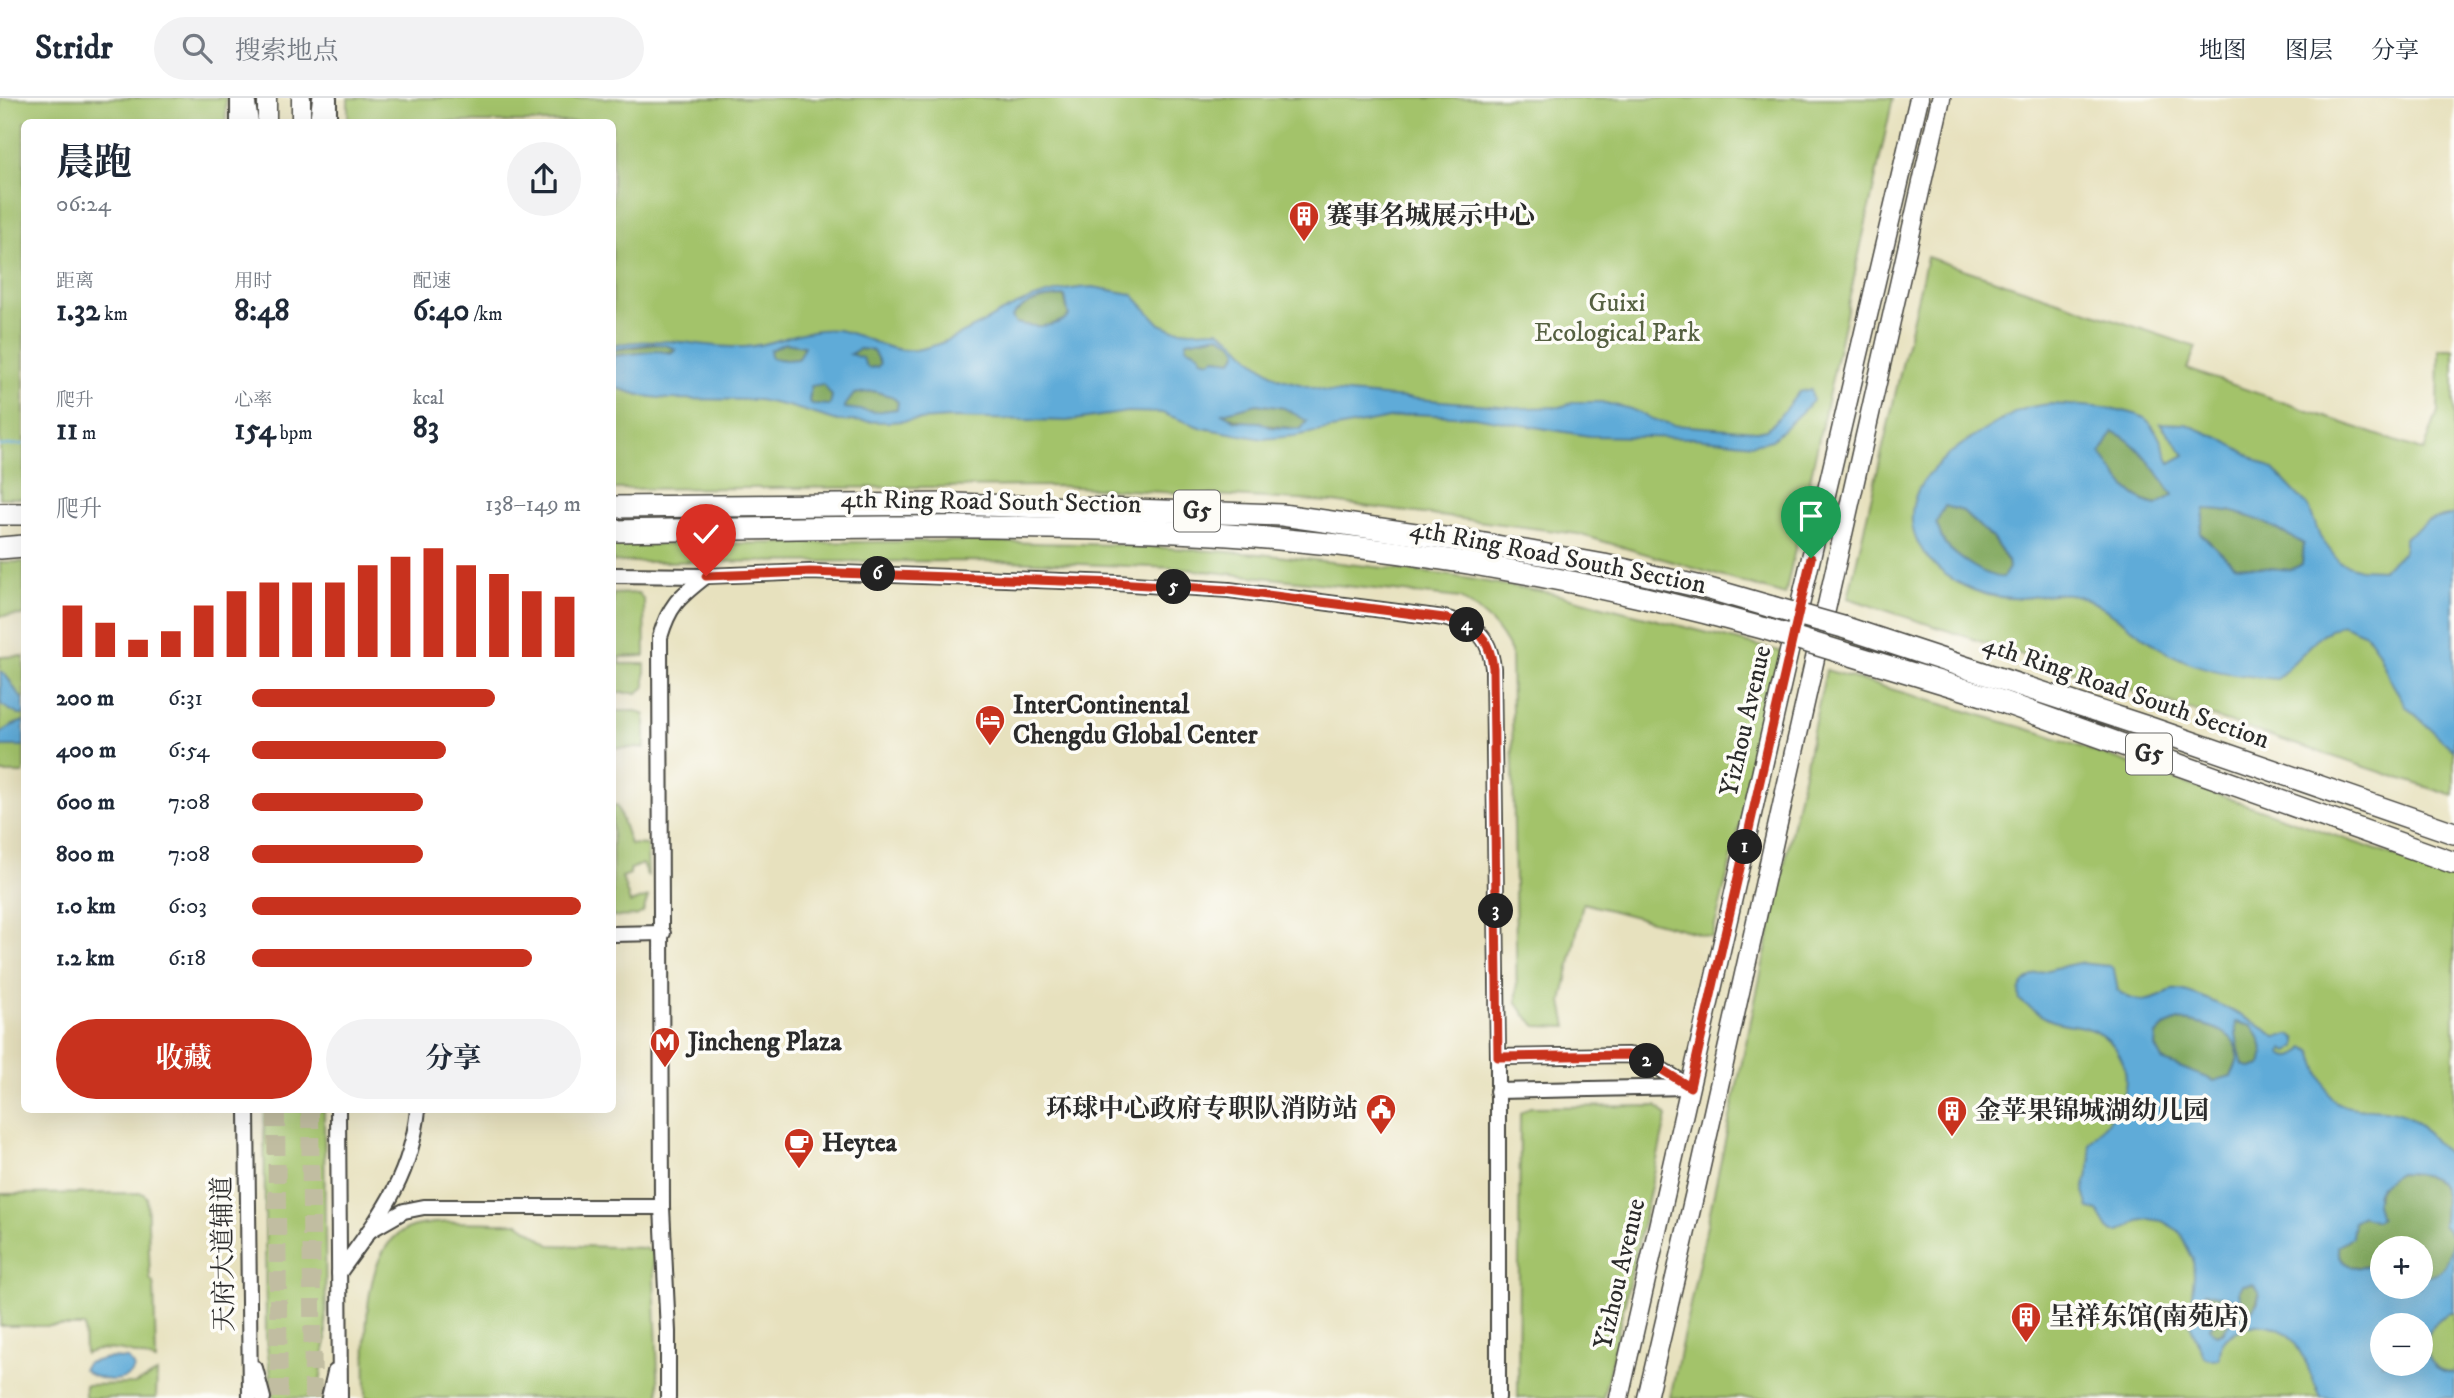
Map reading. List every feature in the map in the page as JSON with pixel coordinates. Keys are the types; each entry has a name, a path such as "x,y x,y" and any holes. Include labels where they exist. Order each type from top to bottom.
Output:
{"highway":[{"name":"4th Ring Road South Section","path":"616,507 954,504 1282,515 1479,543 1604,565 1706,588 1843,627 2454,833"},
{"name":"4th Ring Road South Section","path":"616,531 848,527 1091,528 1216,535 1387,553 1518,573 1600,588 1766,629 1986,696 2454,863"},
{"path":"0,540 21,540"},
{"path":"0,548 21,546"}],"main road":[{"path":"267,98 267,119"},
{"path":"301,98 301,119"},
{"name":"Yizhou Avenue","path":"1619,1398 1791,642 1919,98"},
{"name":"Yizhou Avenue","path":"1647,1398 1700,1174 1941,98"}],"street":[{"path":"238,98 238,119"},
{"path":"247,98 250,119"},
{"path":"317,119 320,98"},
{"path":"329,98 329,119"},
{"path":"616,575 706,576 810,572 1229,590 1444,618 1475,629 1484,638 1491,652 1493,668 1498,1057 1498,1398"},
{"path":"668,1398 662,1207 660,637 667,614 682,596 706,576"},
{"path":"616,934 663,933"},
{"path":"1498,1057 1641,1057 1690,1087"},
{"path":"1497,1091 1690,1087"},
{"name":"天府大道辅道","path":"247,1113 250,1398"},
{"path":"338,1113 340,1398"},
{"path":"339,1273 391,1199 407,1163 417,1113"},
{"path":"369,1231 404,1210 424,1207 662,1207"},
{"path":"249,1346 263,1398"},
{"path":"329,1398 340,1346"}],"green space":[{"path":"0,98 226,98 226,119 21,119 21,498 0,498"},
{"name":"Guixi Ecological Park","path":"348,98 1893,98 1785,595 1578,534 1332,502 1059,486 616,489 616,119 348,119"},
{"path":"1927,257 2196,347 2187,369 2424,451 2438,411 2439,349 2454,349 2454,796 1848,598"},
{"path":"1064,296 1069,316 1057,323 1029,326 1015,323 1012,317 1035,301"},
{"path":"1219,335 1232,342 1238,350 1232,360 1201,359 1199,353 1186,347 1187,341"},
{"path":"785,343 804,346 798,359 771,358 770,350"},
{"path":"661,344 676,350 616,356 616,350"},
{"path":"859,349 873,350 880,364 868,368 850,354"},
{"path":"823,383 832,396 830,406 812,404 809,401 811,386"},
{"path":"873,391 891,396 898,402 897,409 875,412 845,409 844,406 854,394"},
{"path":"1257,404 1284,408 1307,420 1301,429 1250,423 1221,413"},
{"path":"2113,432 2139,450 2173,494 2158,505 2139,498 2124,485 2100,453"},
{"path":"1945,506 1963,511 1992,538 2008,562 2009,568 2003,578 1989,575 1972,566 1945,544 1936,523"},
{"path":"2205,509 2219,509 2244,515 2292,537 2304,544 2302,564 2291,570 2234,565 2200,533"},
{"path":"958,541 1120,545 1260,554 1446,575 1551,593 1783,652 1712,937 1583,903 1562,1002 1567,1027 1537,1026 1517,1003 1511,652 1490,621 1460,598 1175,568 1008,561 616,562 616,545"},
{"path":"0,562 21,562 21,615 0,616"},
{"path":"639,593 644,601 645,656 620,657 620,664 645,664 645,687 637,693 616,693 616,594"},
{"path":"21,656 21,773 0,773 0,657"},
{"path":"1826,670 2041,733 2454,877 2454,1398 1670,1398"},
{"path":"616,711 636,711 645,715 645,748 616,748"},
{"path":"616,805 630,844 647,845 648,877 642,864 630,869 630,874 622,877 630,903 648,897 643,912 636,916 616,917"},
{"path":"2178,1020 2215,1029 2233,1041 2237,1050 2237,1061 2231,1076 2214,1081 2162,1060 2155,1047 2156,1035 2166,1025"},
{"path":"2234,1023 2252,1026 2258,1035 2263,1049 2261,1065 2251,1068 2243,1065"},
{"path":"1657,1106 1667,1116 1603,1398 1518,1398 1520,1113 1530,1107"},
{"path":"264,1113 324,1113 326,1338 318,1398 274,1398 266,1340"},
{"path":"2399,1173 2424,1175 2439,1184 2443,1191 2443,1225 2453,1236 2445,1265 2435,1274 2433,1275 2433,1236 2370,1236 2370,1265 2364,1267 2346,1263 2339,1254 2338,1246 2348,1241 2354,1222 2362,1216 2371,1218 2378,1191"},
{"path":"142,1193 147,1197 150,1279 154,1284 156,1361 112,1350 85,1354 84,1326 0,1326 0,1194"},
{"path":"519,1223 550,1245 644,1248 653,1253 659,1398 366,1398 368,1305 372,1280 380,1258 391,1240 407,1229 431,1224"},
{"path":"2253,1284 2259,1294 2248,1315 2216,1334 2209,1328 2214,1322 2202,1323 2198,1306 2207,1292 2234,1301 2240,1299 2239,1291 2243,1285"},
{"path":"157,1373 156,1398 85,1398 85,1385 135,1384"}],"water":[{"path":"1093,287 1132,294 1160,324 1172,329 1191,331 1218,330 1278,378 1325,391 1524,408 1601,402 1631,409 1674,425 1757,431 1766,429 1775,422 1799,392 1811,389 1813,401 1772,440 1754,444 1693,438 1589,436 1474,417 1411,414 1294,436 1263,439 1202,428 1162,413 1128,412 1067,421 951,418 889,422 838,421 758,400 668,399 643,396 616,388 616,356 657,351 672,353 676,350 670,346 654,344 616,349 616,345 664,341 745,347 802,333 838,330 895,349 915,350 949,340 1002,312 1057,291","holes":["1065,296 1069,316 1057,323 1029,326 1015,323 1012,317 1022,307 1036,301","1219,335 1232,342 1238,350 1232,360 1215,358 1210,361 1201,359 1199,353 1186,347 1187,341","785,343 804,346 798,359 771,358 770,350","859,349 873,350 880,364 868,368 862,358 850,354","823,384 832,396 830,405 812,404 809,401 811,386","873,391 891,396 898,402 897,409 875,412 845,408 854,394","1257,404 1284,408 1307,421 1301,429 1270,427 1259,422 1236,421 1222,413"]},
{"path":"2047,404 2101,408 2140,416 2154,429 2170,463 2185,455 2160,423 2186,424 2222,439 2274,470 2309,507 2320,537 2339,562 2360,569 2382,570 2404,551 2404,538 2428,521 2454,514 2454,751 2406,706 2389,678 2378,651 2366,634 2342,624 2322,634 2277,679 2246,676 2216,671 2174,656 2085,598 2061,594 2021,598 1989,595 1960,584 1934,565 1924,553 1913,531 1913,505 1923,482 1944,459 1981,432 2018,411","holes":["2113,432 2138,449 2173,495 2157,505 2139,498 2124,485 2101,453","1945,506 1963,511 1992,538 2008,561 2009,568 2003,577 1981,571 1956,555 1945,544 1936,523","2205,509 2244,515 2304,544 2302,564 2291,570 2234,565 2200,533"]},
{"path":"0,671 21,696 21,715 1,705"},
{"path":"21,722 21,746 0,746 0,734"},
{"path":"2079,963 2110,966 2114,970 2118,990 2134,999 2151,999 2171,990 2182,991 2225,1007 2276,1037 2292,1035 2297,1039 2297,1047 2288,1052 2283,1049 2281,1053 2290,1057 2305,1048 2312,1051 2324,1085 2335,1101 2351,1107 2390,1111 2409,1117 2441,1148 2454,1156 2454,1312 2433,1326 2433,1313 2370,1313 2370,1376 2433,1376 2433,1363 2441,1370 2454,1373 2454,1398 2321,1398 2298,1349 2281,1330 2270,1326 2246,1327 2222,1343 2219,1359 2204,1357 2189,1322 2193,1259 2179,1231 2162,1221 2149,1219 2113,1232 2098,1211 2089,1209 2084,1191 2091,1160 2089,1144 2119,1105 2126,1083 2125,1071 2114,1046 2099,1033 2048,1019 2020,1001 2019,991 2023,983 2030,977 2050,969","holes":["2178,1020 2215,1029 2233,1041 2237,1050 2237,1061 2231,1076 2214,1081 2162,1060 2155,1047 2156,1035 2166,1025","2236,1022 2252,1026 2255,1031 2263,1049 2261,1065 2251,1068 2243,1065","2399,1173 2433,1178 2443,1190 2443,1225 2453,1237 2451,1252 2445,1265 2433,1275 2433,1299 2370,1299 2370,1266 2346,1264 2339,1254 2338,1246 2352,1237 2354,1222 2362,1216 2377,1221 2381,1218 2377,1210 2376,1196 2381,1186","2253,1284 2259,1292 2258,1302 2250,1313 2229,1323 2223,1333 2216,1334 2209,1328 2214,1322 2210,1319 2202,1322 2198,1310 2200,1300 2206,1292 2245,1302 2240,1299 2239,1291 2243,1285"]},
{"path":"108,1358 128,1359 134,1366 133,1371 123,1378 109,1380 101,1379 83,1369 87,1363"}],"waterway":[{"path":"0,446 21,444"}],"tunnel":[{"path":"276,1113 279,1398"},
{"path":"310,1113 313,1398"}],"place":[{"name":"赛事名城展示中心","path":"1304,243"},
{"name":"InterContinental Chengdu Global Center","path":"990,747"},
{"name":"Jincheng Plaza","path":"665,1069"},
{"name":"环球中心政府专职队消防站","path":"1381,1136"},
{"name":"金苹果锦城湖幼儿园","path":"1952,1138"},
{"name":"Heytea","path":"799,1170"},
{"name":"呈祥东馆(南苑店)","path":"2026,1344"}],"route":[{"path":"706,576 810,572 1116,583 1229,590 1444,618 1475,629 1484,638 1491,652 1493,668 1498,1057 1641,1057 1690,1087 1811,558"}]}
